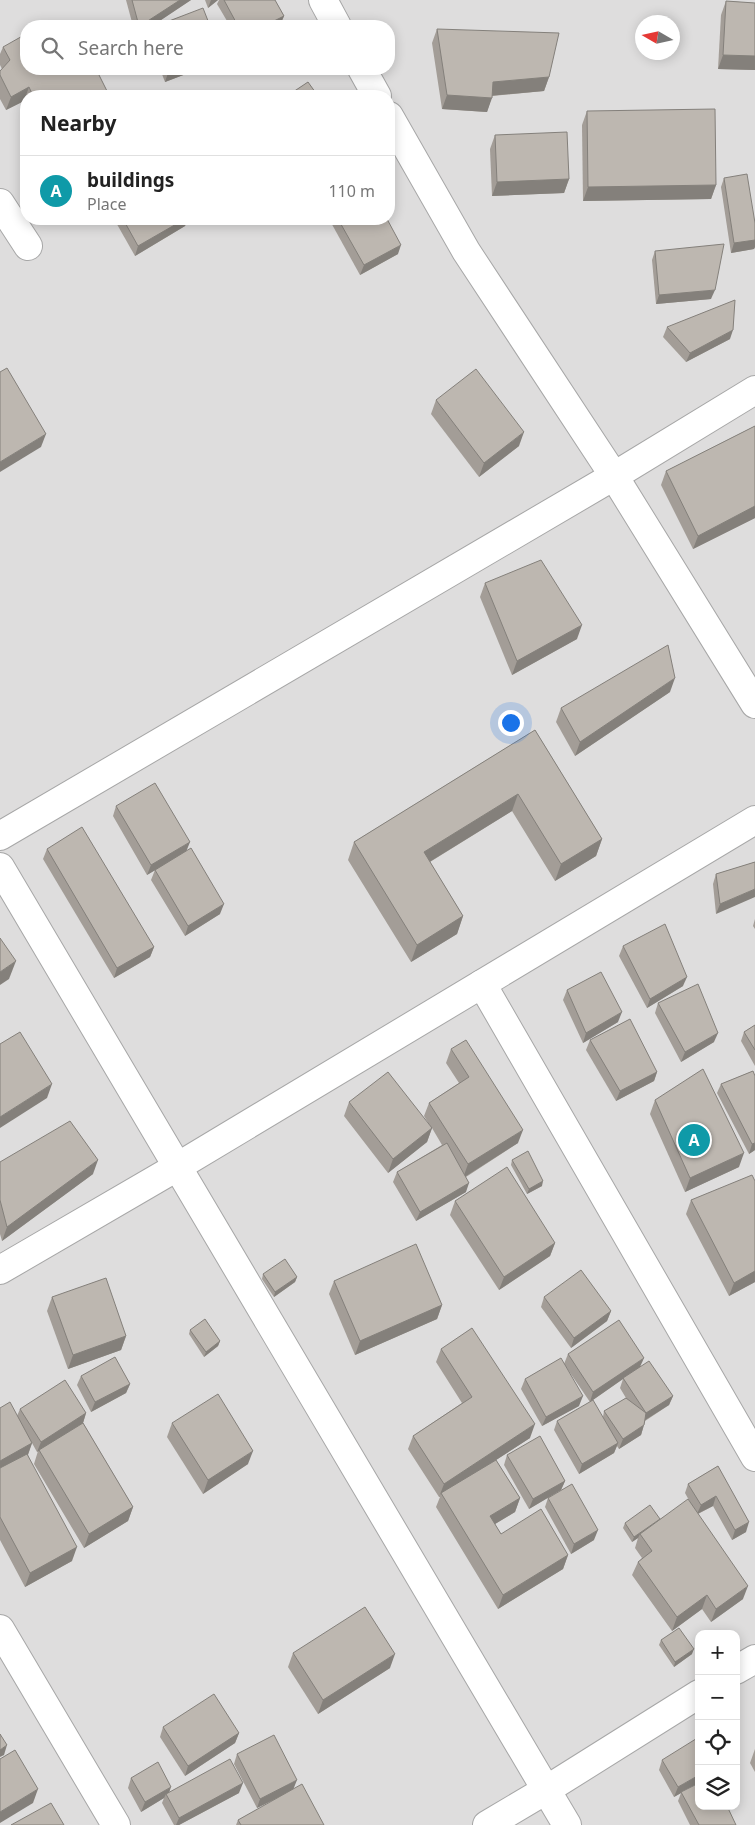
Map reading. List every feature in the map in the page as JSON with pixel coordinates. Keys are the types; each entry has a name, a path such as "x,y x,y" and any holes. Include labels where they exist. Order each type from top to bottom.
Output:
{"street":[{"path":"323,0 334,20"},
{"path":"365,75 374,90"},
{"path":"395,127 466,251 614,476 755,704"},
{"path":"0,202 28,246"},
{"path":"0,836 614,476 755,390"},
{"path":"0,1270 755,820"},
{"path":"0,867 567,1825"},
{"path":"482,984 755,1457"},
{"path":"0,1629 116,1825"},
{"path":"740,1667 755,1658"},
{"path":"486,1825 546,1790 695,1697"}],"shaded area":[{"path":"0,0 755,0 755,1825 0,1825"}],"building":[{"path":"132,0 180,0 149,20 137,20"},
{"path":"224,0 275,0 284,16 276,20 235,20"},
{"path":"726,1 755,3 755,56 723,55"},
{"path":"203,8 208,20 172,20"},
{"path":"437,29 559,33 549,77 493,82 492,98 447,95"},
{"path":"20,37 20,75 99,75 106,90 30,90 29,87 20,90 20,92 11,97 0,75 0,71 10,60 3,47"},
{"path":"308,82 314,90 296,90"},
{"path":"715,109 716,185 588,187 587,111"},
{"path":"567,132 569,179 497,182 495,135"},
{"path":"747,174 755,223 755,240 734,243 724,178"},
{"path":"126,225 175,225 138,246"},
{"path":"341,225 390,225 401,245 364,265"},
{"path":"724,244 715,290 659,295 655,251"},
{"path":"735,300 733,330 690,353 667,327"},
{"path":"7,368 46,434 0,462 0,372"},
{"path":"476,369 524,432 484,463 436,400"},
{"path":"755,426 755,506 698,536 666,471"},
{"path":"541,560 582,625 517,661 485,583"},
{"path":"668,645 675,678 580,742 561,708"},
{"path":"535,730 602,839 561,864 518,794 424,852 463,916 417,945 354,842"},
{"path":"155,783 190,842 151,865 116,806"},
{"path":"82,827 154,947 117,968 47,849"},
{"path":"191,848 224,904 188,926 155,870"},
{"path":"755,862 755,889 720,904 716,874"},
{"path":"665,924 687,977 650,999 623,946"},
{"path":"0,938 16,961 0,972"},
{"path":"601,972 622,1012 586,1033 567,990"},
{"path":"698,984 718,1033 685,1052 658,1003"},
{"path":"630,1019 657,1072 620,1091 590,1040"},
{"path":"755,1025 755,1050 744,1032"},
{"path":"20,1032 52,1084 0,1117 0,1044"},
{"path":"466,1040 523,1130 468,1164 429,1103 469,1077 451,1049"},
{"path":"703,1069 744,1153 690,1178 655,1100"},
{"path":"753,1071 755,1076 755,1143 752,1144 721,1084"},
{"path":"388,1072 432,1128 393,1159 349,1102"},
{"path":"70,1121 98,1160 7,1227 0,1200 0,1162"},
{"path":"447,1143 469,1183 420,1212 397,1172"},
{"path":"528,1151 543,1181 529,1189 512,1160"},
{"path":"507,1167 555,1243 504,1277 455,1201"},
{"path":"752,1175 755,1181 755,1271 734,1283 691,1200"},
{"path":"416,1244 442,1305 360,1341 334,1281"},
{"path":"285,1259 297,1277 275,1292 263,1274"},
{"path":"581,1270 611,1311 574,1338 544,1297"},
{"path":"106,1278 126,1336 73,1355 52,1297"},
{"path":"205,1319 220,1341 206,1352 190,1330"},
{"path":"619,1320 644,1358 593,1392 568,1354"},
{"path":"472,1328 535,1424 444,1484 413,1436 472,1397 441,1349"},
{"path":"115,1357 130,1384 95,1402 81,1376"},
{"path":"561,1358 583,1396 546,1417 525,1379"},
{"path":"649,1361 673,1396 646,1413 623,1378"},
{"path":"65,1380 86,1413 41,1442 20,1409"},
{"path":"218,1394 253,1451 208,1480 172,1423"},
{"path":"626,1398 646,1413 644,1425 623,1439 604,1411"},
{"path":"593,1400 618,1443 582,1464 557,1421"},
{"path":"10,1402 32,1443 0,1461 0,1408"},
{"path":"83,1423 133,1507 89,1534 39,1450"},
{"path":"540,1436 565,1481 533,1499 507,1455"},
{"path":"27,1454 77,1547 30,1573 0,1517 0,1468"},
{"path":"496,1460 520,1498 490,1516 501,1534 541,1509 568,1555 503,1595 441,1493"},
{"path":"718,1466 749,1522 735,1530 716,1496 701,1505 688,1484"},
{"path":"572,1484 598,1530 574,1544 548,1498"},
{"path":"688,1499 748,1586 716,1609 707,1595 677,1617 638,1562 652,1551 640,1534"},
{"path":"650,1505 660,1519 634,1537 625,1523"},
{"path":"365,1607 395,1654 323,1700 293,1653"},
{"path":"679,1628 694,1649 675,1662 661,1640"},
{"path":"214,1694 239,1733 188,1766 163,1727"},
{"path":"0,1734 7,1745 0,1750"},
{"path":"274,1735 297,1780 260,1799 237,1754"},
{"path":"695,1739 695,1777 678,1787 662,1760"},
{"path":"15,1750 38,1789 0,1812 0,1759"},
{"path":"230,1759 243,1783 179,1818 166,1794"},
{"path":"158,1762 171,1787 145,1802 131,1778"},
{"path":"302,1784 324,1825 241,1825 238,1820"},
{"path":"695,1785 695,1810 729,1810 736,1825 699,1825 681,1792"},
{"path":"51,1803 64,1825 11,1825"}],"place":[{"name":"buildings","path":"694,1140"}]}
